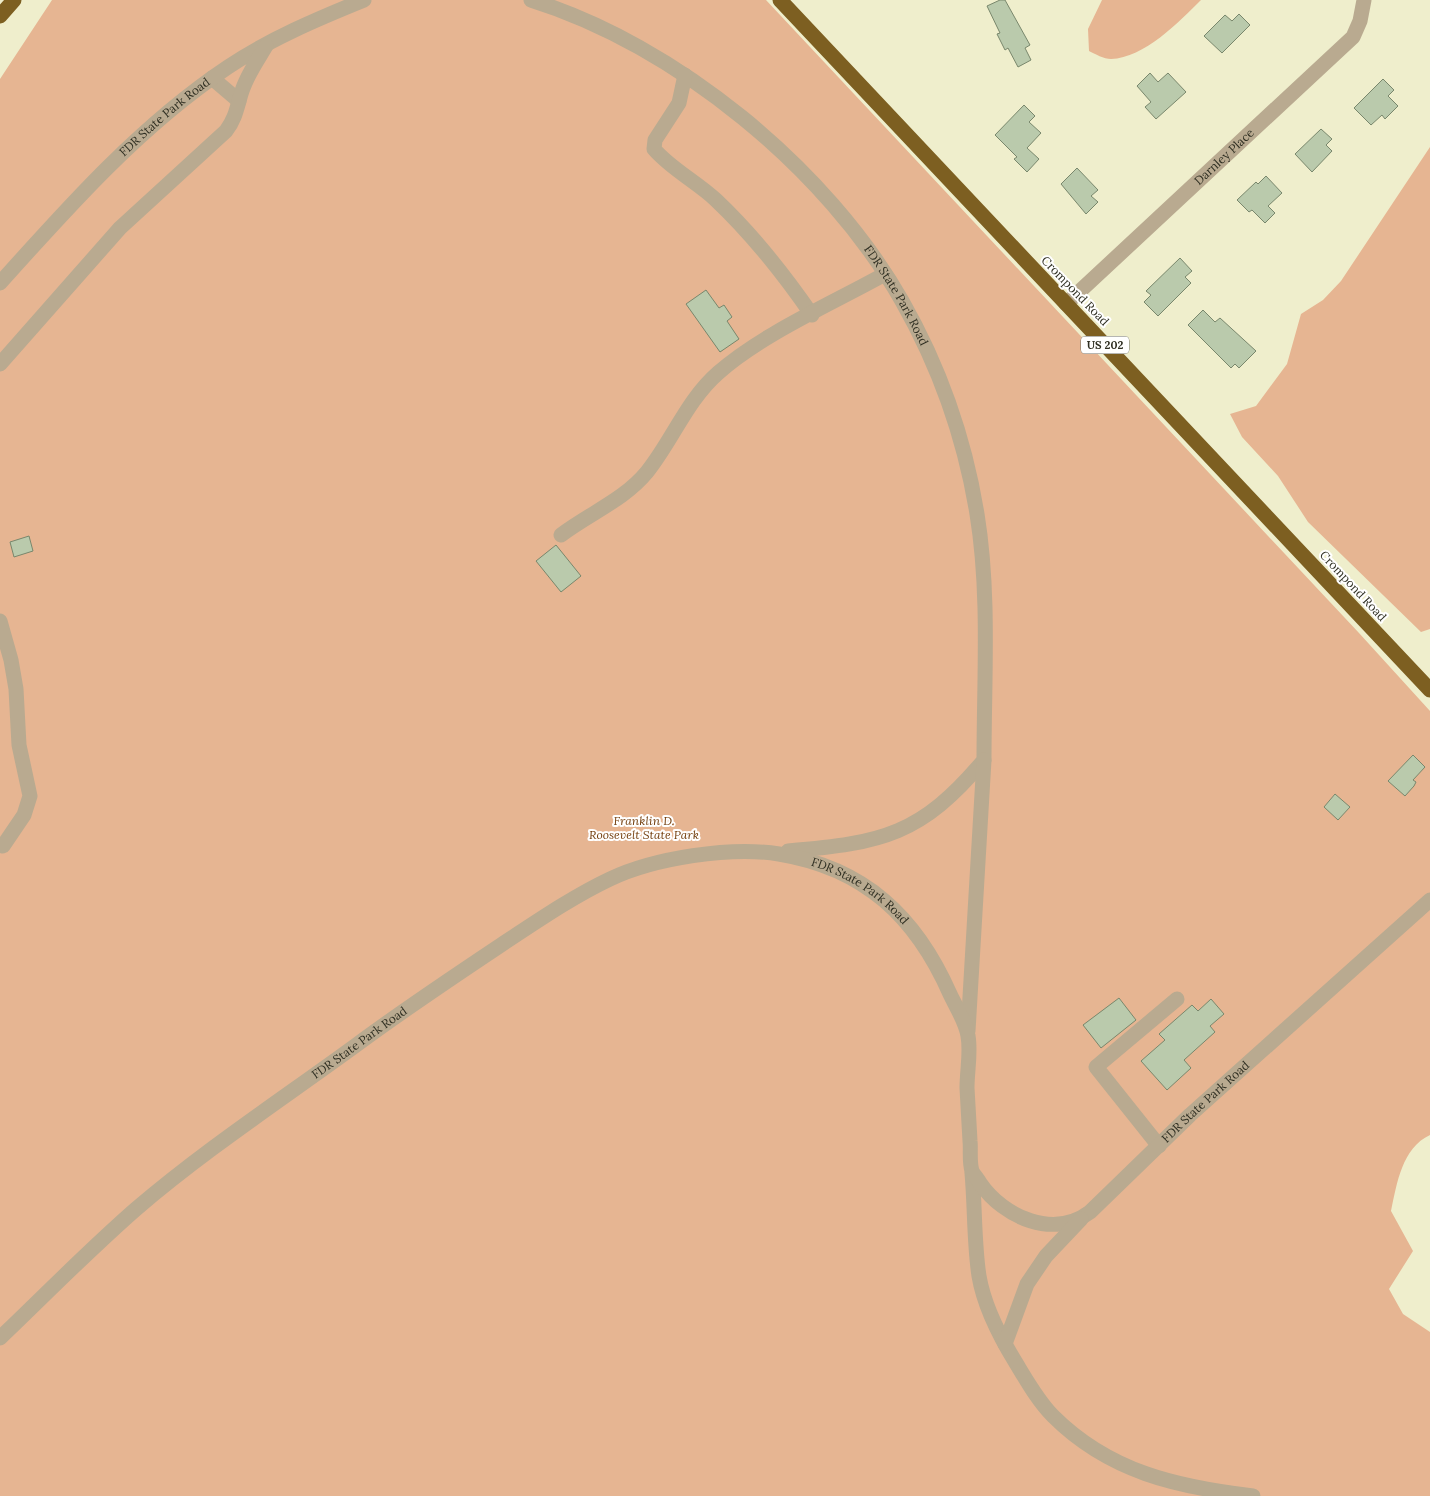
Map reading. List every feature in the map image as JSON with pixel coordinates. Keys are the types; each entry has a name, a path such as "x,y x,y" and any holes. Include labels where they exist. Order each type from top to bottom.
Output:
{"highway":[{"path":"0,16 14,0"},
{"name":"Crompond Road","path":"780,0 1430,690"}],"street":[{"name":"FDR State Park Road","path":"0,283 73,202 155,124 212,78 268,43 364,0"},
{"name":"FDR State Park Road","path":"531,0 593,22 636,44 685,75 737,115 809,180 847,223 885,274 906,309 944,390 967,466 977,514 982,552 984,760 968,1035 967,1089 979,1276 988,1307 1005,1344 1032,1388 1052,1415 1081,1441 1111,1460 1130,1469 1210,1491 1254,1496"},
{"name":"Darnley Place","path":"1066,304 1353,37 1360,21 1364,0"},
{"path":"0,364 120,228 226,131 235,120 239,101 251,70 268,43"},
{"path":"685,75 679,103 655,140 654,149 715,198 748,231 778,265 812,315"},
{"path":"212,78 239,101"},
{"path":"561,535 630,490 647,471 693,402 716,374 775,334 885,274"},
{"path":"0,621 11,660 16,689 20,745 30,796 24,815 3,846"},
{"name":"FDR State Park Road","path":"0,1338 85,1255 138,1208 183,1172 420,998 543,917 610,879 639,868 674,859 720,853 773,853 834,847 868,842 894,834 937,808 961,787 984,760"},
{"name":"FDR State Park Road","path":"773,853 824,866 855,880 887,902 912,927 937,966 968,1035"},
{"name":"FDR State Park Road","path":"1005,1344 1027,1284 1046,1256 1081,1219 1430,900"},
{"path":"1159,1146 1096,1067 1177,999"},
{"path":"972,1171 990,1195 1010,1213 1036,1223 1049,1224 1081,1219"}],"green space":[{"name":"Franklin D. Roosevelt State Park","path":"52,0 766,0 1359,633 1430,711 1430,1135 1413,1148 1402,1167 1399,1178 1391,1211 1413,1251 1389,1289 1403,1314 1430,1332 1430,1496 0,1496 0,79"},
{"path":"1102,0 1201,0 1172,28 1148,46 1123,57 1111,59 1089,51 1088,29"},
{"path":"1430,147 1430,629 1421,632 1308,522 1278,476 1242,437 1230,414 1256,406 1287,364 1301,314 1323,300 1341,281"}],"building":[{"path":"1000,0 1005,0 1030,45 1025,48 1031,60 1018,67 1008,48 1005,50 997,34 1000,33 987,6"},
{"path":"1239,14 1250,25 1222,53 1204,36 1225,15 1232,21"},
{"path":"1150,73 1158,82 1168,73 1186,92 1156,119 1145,107 1151,102 1137,86"},
{"path":"1383,79 1394,90 1388,96 1398,106 1385,119 1382,115 1371,125 1354,108"},
{"path":"1024,105 1035,116 1029,122 1041,133 1027,148 1039,159 1027,172 1014,159 1017,157 995,135"},
{"path":"1321,129 1332,139 1326,145 1332,151 1312,172 1295,154"},
{"path":"1077,168 1098,190 1091,196 1098,202 1086,214 1061,184"},
{"path":"1266,176 1282,193 1268,206 1275,213 1265,223 1252,210 1249,212 1237,200 1256,182 1258,184"},
{"path":"1180,258 1192,271 1185,277 1191,283 1158,316 1144,302 1151,295 1146,291"},
{"path":"706,290 719,308 724,305 732,317 727,321 739,339 720,352 686,304"},
{"path":"1203,310 1215,322 1220,318 1256,351 1239,368 1235,364 1231,368 1188,325"},
{"path":"29,536 33,551 14,557 10,542"},
{"path":"556,545 581,576 561,592 536,561"},
{"path":"1413,755 1425,767 1413,780 1416,782 1414,786 1405,796 1388,781"},
{"path":"1335,794 1350,807 1338,820 1324,807"},
{"path":"1119,998 1136,1020 1101,1048 1083,1025"},
{"path":"1211,999 1224,1014 1210,1026 1215,1032 1184,1060 1191,1068 1167,1090 1141,1061 1165,1040 1159,1034 1192,1005 1198,1011"}]}
